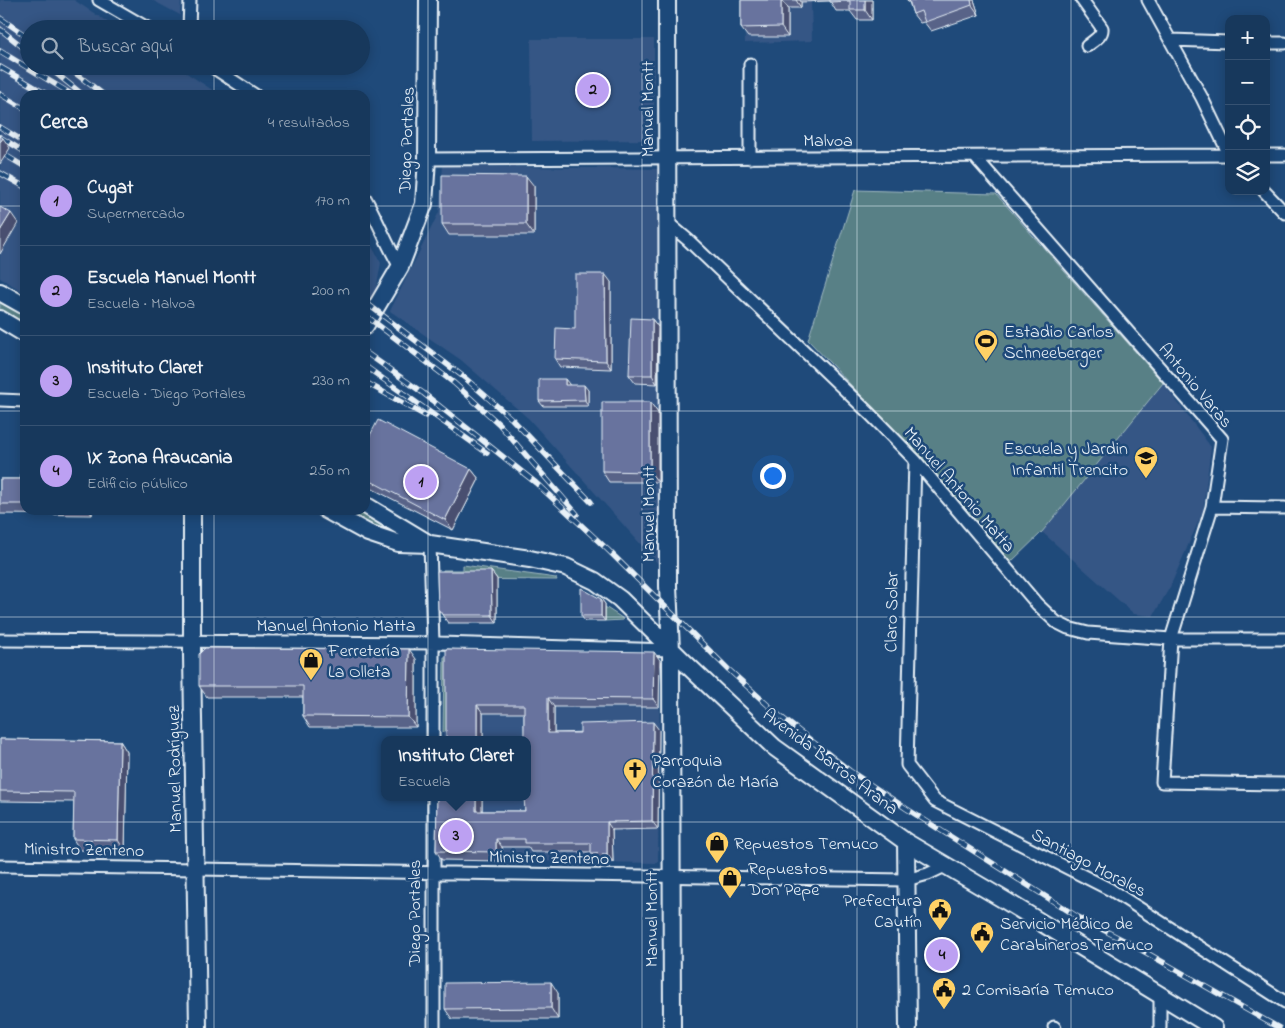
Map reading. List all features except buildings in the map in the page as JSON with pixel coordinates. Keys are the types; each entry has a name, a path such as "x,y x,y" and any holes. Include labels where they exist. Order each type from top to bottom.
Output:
{"street":[{"path":"99,0 133,20"},
{"path":"189,20 190,0"},
{"name":"Diego Portales","path":"370,318 400,267 424,204 427,159 428,0"},
{"name":"Manuel Montt","path":"667,0 668,586 671,650 672,1028"},
{"path":"1082,0 1102,28 1100,35 1087,46"},
{"path":"1148,0 1210,112 1227,150"},
{"path":"1171,40 1225,42"},
{"path":"1270,43 1285,43"},
{"path":"750,64 750,158"},
{"path":"225,75 247,90"},
{"name":"Malvoa","path":"427,159 1225,155"},
{"path":"1270,155 1285,155"},
{"name":"Antonio Varas","path":"975,157 1222,439 1212,507 1171,639 1162,782 1285,784"},
{"path":"1268,195 1285,213"},
{"path":"370,207 400,267"},
{"name":"Manuel Antonio Matta","path":"668,223 809,355 915,460 1037,604 1056,622 1068,628 1088,633 1171,639 1285,639"},
{"path":"0,292 20,303"},
{"path":"0,319 20,331"},
{"path":"0,400 20,401"},
{"name":"Claro Solar","path":"907,765 915,460"},
{"path":"1212,507 1285,508"},
{"name":"Avenida Barros Arana","path":"370,508 430,544"},
{"name":"Manuel Rodríguez","path":"192,515 198,1028"},
{"name":"Avenida Barros Arana","path":"335,515 368,533 398,543 430,544 549,563 582,574 614,594 774,747 906,842 1214,1028"},
{"path":"430,544 433,736"},
{"name":"Manuel Antonio Matta","path":"0,640 433,643 671,650"},
{"name":"Santiago Morales","path":"907,765 934,801 1111,890 1285,1002"},
{"name":"Diego Portales","path":"434,801 434,1028"},
{"path":"906,842 908,1028"},
{"name":"Ministro Zenteno","path":"0,866 906,880 928,874 945,866"},
{"path":"1160,997 1160,1028"}],"shaded area":[{"path":"0,0 74,0 104,20 20,20 20,75 190,75 212,90 20,90 20,290 0,278"},
{"path":"152,0 181,0 180,15"},
{"path":"744,0 811,0 812,41 745,43"},
{"path":"531,39 654,39 654,140 532,141"},
{"path":"443,166 661,169 661,567 529,419 461,360 390,311 439,212"},
{"path":"370,243 381,263 376,290 370,299"},
{"name":"Escuela y Jardin Infantil Trencito","path":"1163,383 1211,447 1203,511 1170,587 1153,616 1134,614 1042,532"},
{"path":"444,657 660,660 658,863 442,860 443,801 531,801 531,736 443,736"}],"green space":[{"name":"Estadio Carlos Schneeberger","path":"855,190 996,194 1163,383 1042,532 1010,563 914,451 808,340"},
{"path":"0,301 20,313 20,326 0,313"},
{"path":"346,515 368,515 400,533 399,541"},
{"path":"463,565 556,578 557,580 443,579 443,570 463,570"},
{"path":"605,607 622,618 623,620 605,621"},
{"path":"444,657 452,657 452,731 443,732"}],"railway":[{"path":"0,18 20,32"},
{"path":"0,29 20,45"},
{"path":"0,51 20,63"},
{"path":"0,67 39,90"},
{"path":"40,75 65,90"},
{"path":"58,75 77,90"},
{"path":"78,75 97,90"},
{"path":"0,94 20,106"},
{"path":"0,127 20,139"},
{"path":"0,137 20,149"},
{"path":"5,155 20,164"},
{"path":"0,173 20,184"},
{"path":"370,306 465,378 512,419 591,502"},
{"path":"370,319 454,383 499,424 577,514"},
{"path":"370,356 423,393 536,483 608,550 728,669 781,717 850,771 1078,917 1131,944 1279,1028"},
{"path":"370,370 487,453"},
{"path":"370,385 426,416"}],"place":[{"name":"Escuela Manuel Montt","path":"593,90"},
{"name":"Estadio Carlos Schneeberger","path":"986,362"},
{"name":"Escuela y Jardin Infantil Trencito","path":"1146,479"},
{"name":"Cugat","path":"421,482"},
{"name":"Ferretería La Olleta","path":"311,681"},
{"name":"Parroquia Corazón de María","path":"635,791"},
{"name":"Instituto Claret","path":"456,836"},
{"name":"Repuestos Temuco","path":"717,864"},
{"name":"Repuestos Don Pepe","path":"730,899"},
{"name":"Prefectura Cautín","path":"940,931"},
{"name":"Servicio Médico de Carabineros Temuco","path":"982,954"},
{"name":"IX Zona Araucania","path":"942,955"},
{"name":"2 Comisaría Temuco","path":"944,1010"}]}
